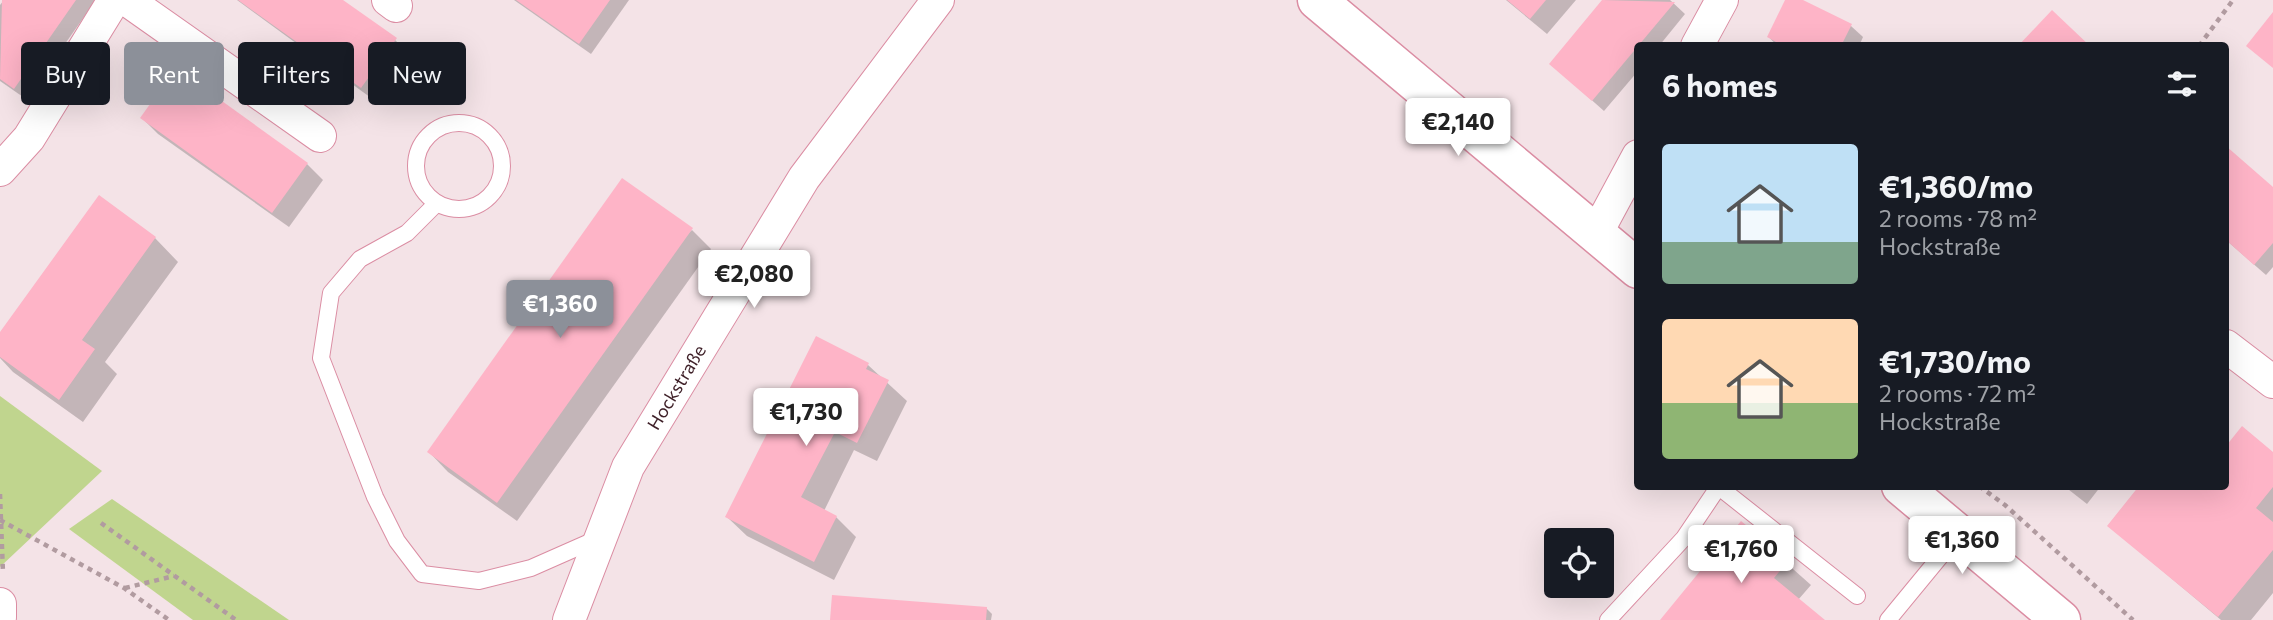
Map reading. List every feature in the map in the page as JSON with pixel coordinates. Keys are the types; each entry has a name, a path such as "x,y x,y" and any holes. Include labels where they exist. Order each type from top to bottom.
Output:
{"main road":[{"path":"1317,0 1634,266"},
{"path":"1906,490 2061,620"}],"street":[{"path":"0,170 29,138 114,0"},
{"path":"127,0 320,136"},
{"name":"Hockstraße","path":"569,620 628,467 804,178 938,0"},
{"path":"1699,42 1722,0"},
{"path":"1596,234 1634,163"},
{"path":"2229,348 2273,382"}],"lane":[{"path":"456,122 478,127 491,135 501,155 500,181 480,204 466,209 436,204 418,182 416,154 423,141 441,126 456,122"},
{"path":"436,204 407,233 360,259 331,293 321,358 380,508 397,541 422,574 479,581 531,568 601,537"},
{"path":"1608,620 1684,538 1717,490"},
{"path":"1723,490 1857,596"},
{"path":"1888,620 1958,535"}],"path":[{"path":"2202,42 2233,0"},
{"path":"1984,490 2005,505 2133,620"},
{"path":"0,494 1,608"},
{"path":"1,521 124,589 169,620"},
{"path":"101,523 236,620"},
{"path":"124,589 174,576"}],"green space":[{"path":"0,396 102,471 0,567"},
{"path":"112,499 289,620 193,620 69,529"}],"building":[{"path":"2,0 76,0 47,42 21,42 21,79 14,89 0,79"},
{"path":"238,0 343,0 397,38 394,42 368,42 368,78 361,88 354,83 354,42 297,42"},
{"path":"516,0 610,0 579,44"},
{"path":"1507,0 1546,0 1530,19"},
{"path":"1602,0 1675,2 1641,42 1634,42 1634,51 1592,101 1549,64"},
{"path":"1785,0 1803,0 1852,24 1843,42 1776,42 1767,37"},
{"path":"2052,10 2086,42 2022,42"},
{"path":"2273,12 2273,68 2246,46"},
{"path":"224,103 308,163 272,213 140,118 149,105 224,105"},
{"path":"2229,149 2273,187 2273,243 2254,265 2229,243"},
{"path":"622,178 693,228 497,503 427,452"},
{"path":"99,195 156,237 82,340 95,349 59,400 0,357 0,332"},
{"path":"816,336 869,363 866,369 889,380 857,443 835,432 801,497 837,516 814,562 725,517"},
{"path":"2242,426 2273,452 2273,487 2256,508 2273,522 2273,550 2218,617 2107,526 2136,490 2229,490 2229,442"},
{"path":"1741,521 1789,560 1774,578 1825,620 1660,620"},
{"path":"832,595 987,607 986,620 830,620"}]}
